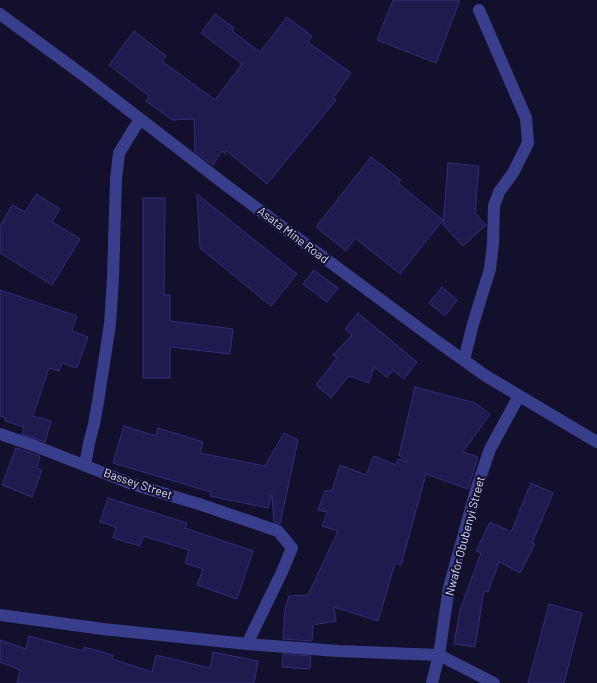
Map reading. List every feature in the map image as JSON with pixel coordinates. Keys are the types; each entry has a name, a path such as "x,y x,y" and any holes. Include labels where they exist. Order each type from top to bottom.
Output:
{"street":[{"path":"464,360 473,324 490,269 493,243 494,206 499,192 513,173 528,143 526,118 479,10"},
{"name":"Asata Mine Road","path":"0,14 45,46 231,190 486,376 597,442"},
{"path":"85,465 88,443 94,424 98,402 110,324 116,179 119,154 140,119"},
{"name":"Nwafor Obubenyi Street","path":"432,683 439,655 449,587 477,487 490,449 519,396"},
{"name":"Bassey Street","path":"0,434 132,484 200,504 278,530 292,548 281,574 246,644"},
{"path":"0,615 246,644 338,651 439,655 494,683"}],"building":[{"path":"393,0 460,0 436,63 377,40"},
{"path":"215,14 234,28 232,31 260,52 287,17 312,36 308,42 351,73 333,98 336,100 267,184 227,151 225,154 222,151 213,165 195,152 194,119 172,120 146,101 149,96 109,65 134,31 166,56 162,61 215,100 242,64 201,33"},
{"path":"371,157 401,180 398,183 443,220 400,274 355,238 346,251 316,227"},
{"path":"448,163 479,166 475,213 486,225 463,246 443,225"},
{"path":"36,194 60,209 52,222 80,239 52,285 0,253 0,226 12,205 25,212"},
{"path":"197,194 297,274 271,306 200,248"},
{"path":"143,198 165,198 164,295 170,295 170,321 233,329 230,354 170,347 170,378 143,378"},
{"path":"314,270 338,288 327,302 303,284"},
{"path":"442,287 457,300 445,316 429,303"},
{"path":"0,290 77,316 72,331 88,337 77,368 62,363 59,371 49,368 33,416 51,421 45,442 22,434 24,427 5,421 6,418 0,416"},
{"path":"358,313 417,362 404,379 393,370 387,377 374,367 369,383 349,376 331,398 316,385 337,358 333,355 352,335 345,329"},
{"path":"415,387 475,403 490,414 463,452 478,457 468,489 426,474 401,565 395,563 378,621 334,607 336,621 313,625 312,641 283,639 285,609 289,596 308,595 338,531 322,526 327,512 318,510 325,491 332,490 340,465 366,475 374,456 396,465 398,459 408,462 399,455"},
{"path":"124,426 156,436 158,428 203,442 200,453 265,466 284,433 298,440 280,524 274,522 272,495 268,508 210,496 211,492 113,463"},
{"path":"16,448 40,456 37,468 42,470 32,497 2,485"},
{"path":"531,483 553,493 532,543 535,544 520,573 499,562 488,592 484,591 475,647 454,644 460,610 481,553 476,551 490,522 511,532"},
{"path":"108,498 187,523 185,528 253,551 237,599 197,585 203,569 185,563 189,550 143,536 140,546 113,538 116,527 100,522"},
{"path":"549,604 582,613 564,683 528,683"},
{"path":"29,636 83,651 84,647 113,655 112,659 152,672 156,655 210,668 213,652 258,661 254,683 17,683 20,670 0,662 0,640 26,649"},
{"path":"283,654 311,656 310,669 282,667"}]}
